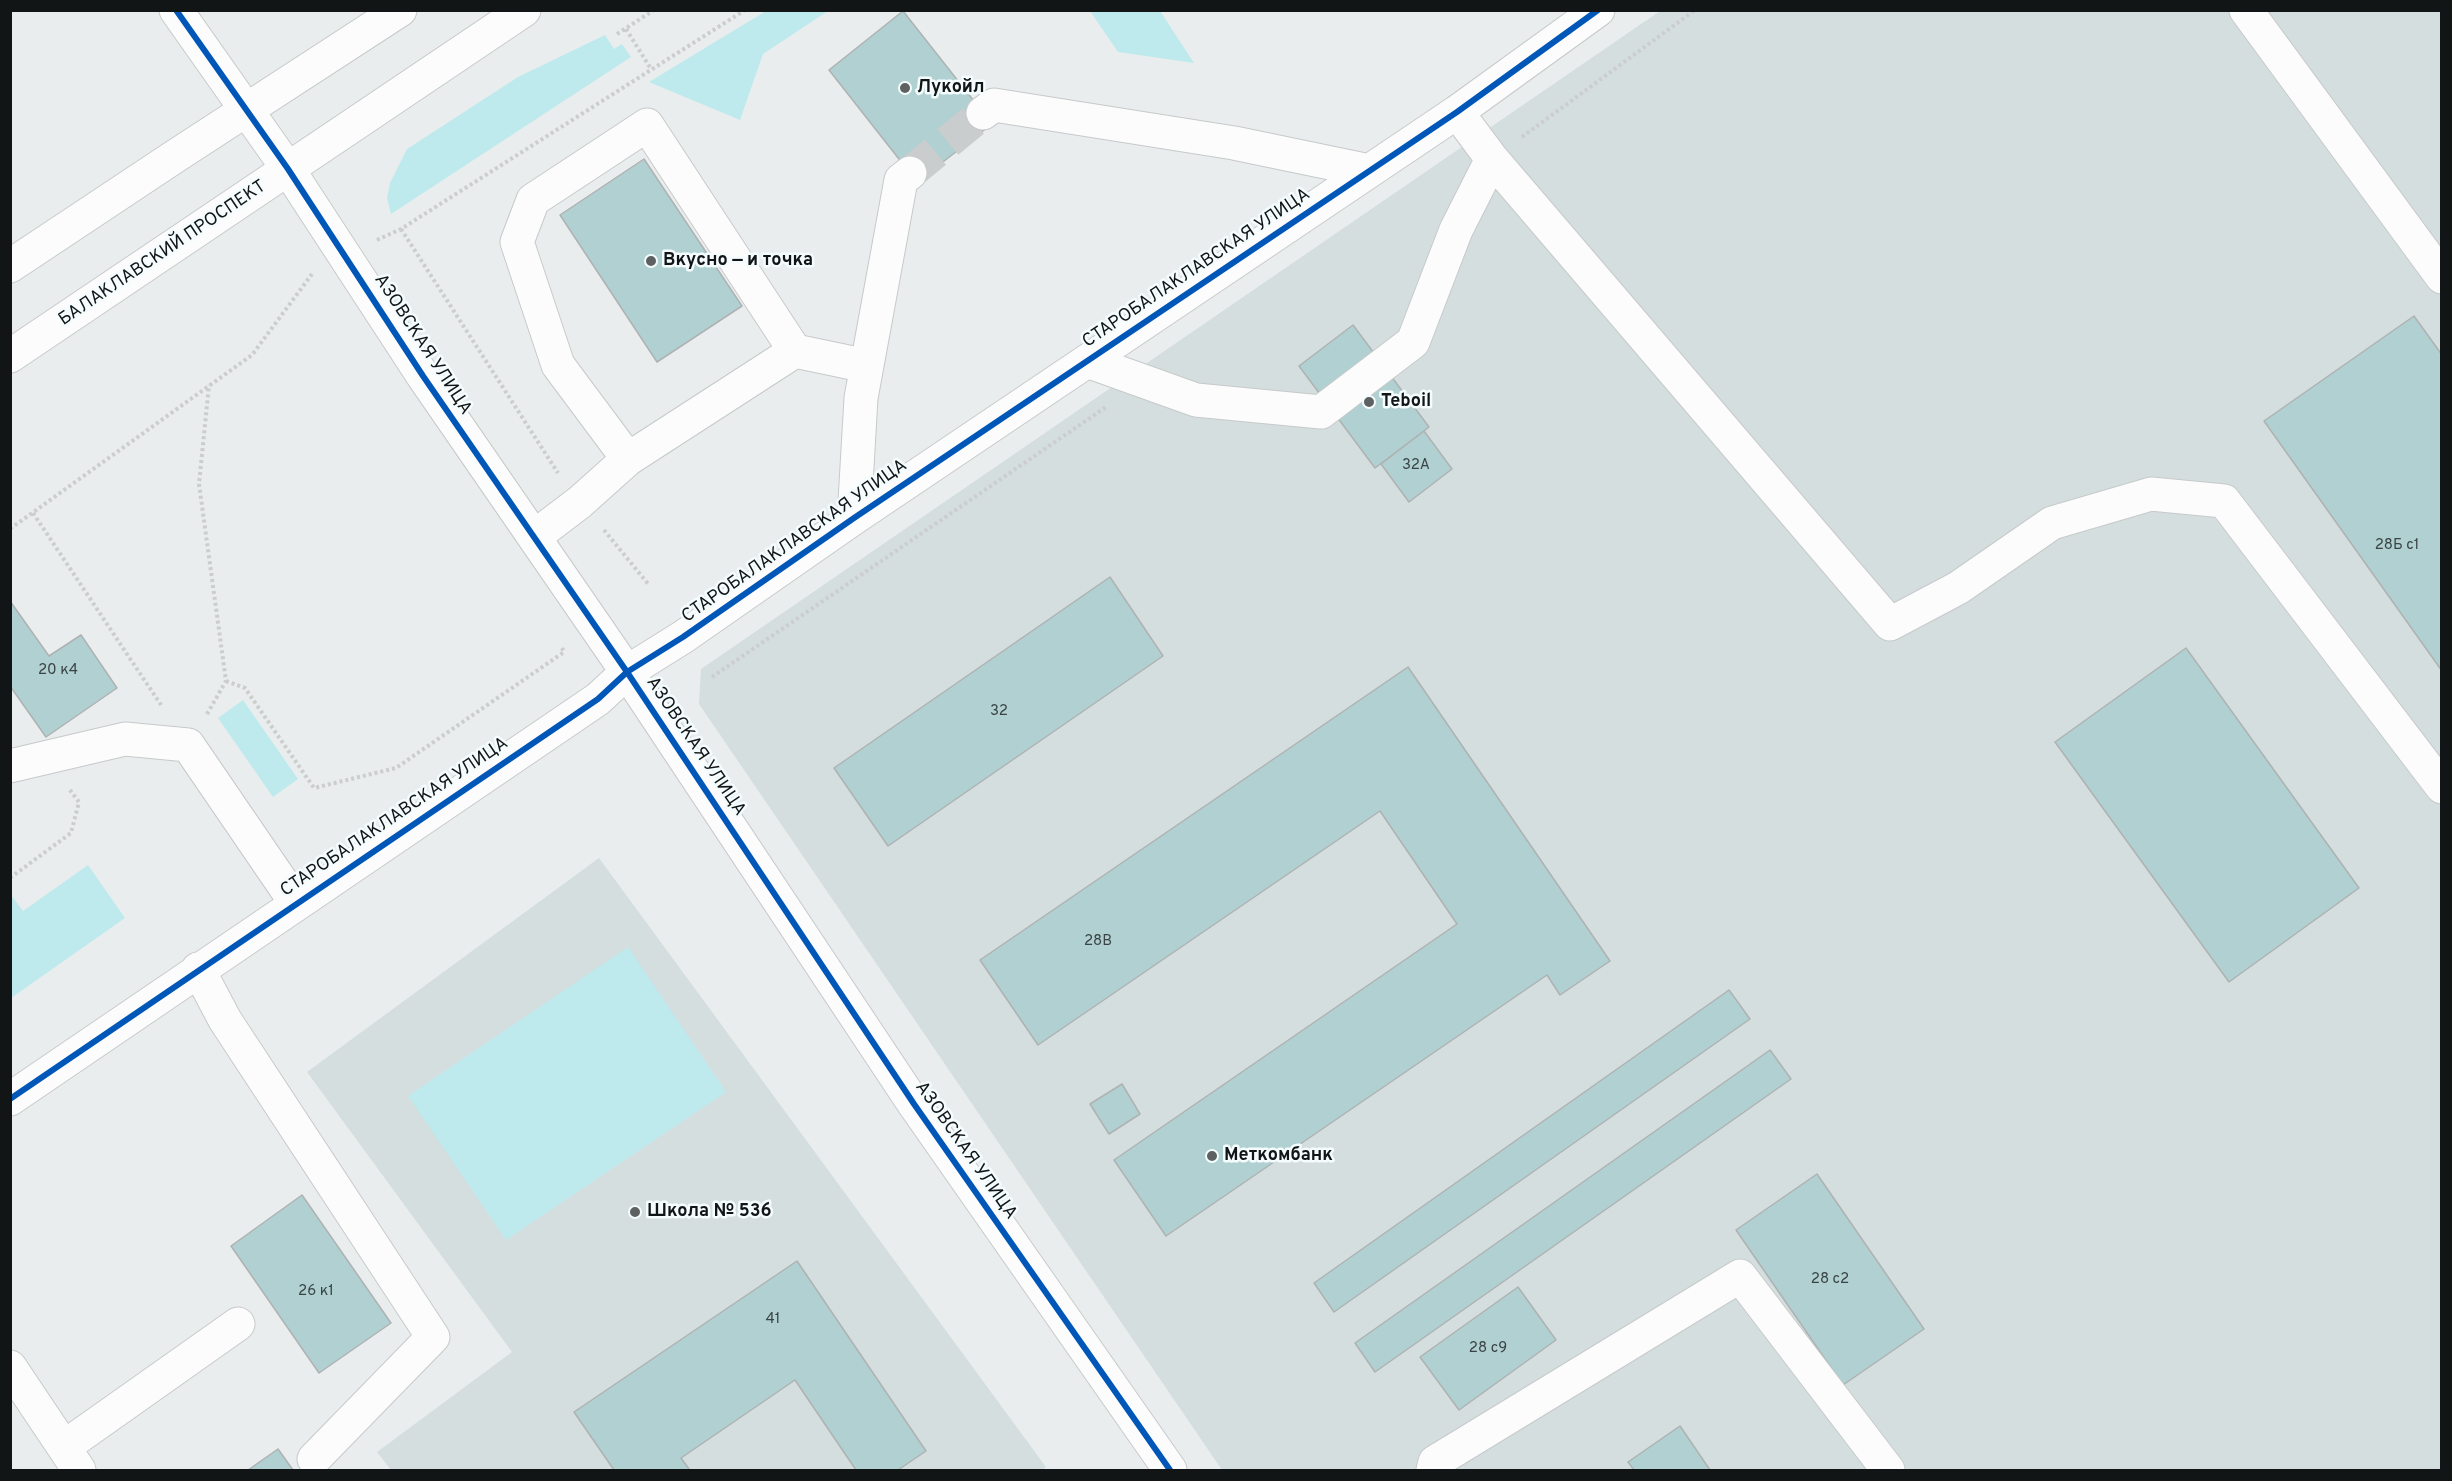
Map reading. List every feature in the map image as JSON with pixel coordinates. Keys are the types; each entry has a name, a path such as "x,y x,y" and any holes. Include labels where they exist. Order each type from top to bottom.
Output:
{"street":[{"name":"АЗОВСКАЯ УЛИЦА","path":"176,10 288,170 423,376 627,672 914,1104 1170,1470"},
{"path":"10,266 400,10"},
{"name":"БАЛАКЛАВСКИЙ ПРОСПЕКТ","path":"10,356 524,10"},
{"name":"СТАРОБАЛАКЛАВСКАЯ УЛИЦА","path":"10,1099 598,699 627,672 683,637 854,518 1457,112 1598,10"},
{"path":"2246,10 2442,277"},
{"path":"983,113 994,105 1234,143 1370,171"},
{"path":"1457,112 1492,159 1890,624 1958,588 2052,523 2151,494 2224,501 2442,787"},
{"path":"628,459 558,365 517,242 533,200 647,125 795,351"},
{"path":"1087,361 1196,400 1322,412 1413,342 1456,230 1492,159"},
{"path":"854,518 861,398 901,180 910,173"},
{"path":"534,537 580,502 628,459 795,351 867,366"},
{"path":"10,766 125,739 188,746 296,903"},
{"path":"198,969 225,1020 433,1337 314,1459"},
{"path":"1433,1470 1435,1462 1740,1276 1888,1470"},
{"path":"10,1367 71,1459 238,1324"}],"path":[{"path":"617,34 654,10"},
{"path":"650,585 568,488 401,229 745,10"},
{"path":"1492,159 1695,10"},
{"path":"626,29 651,69"},
{"path":"10,529 252,355 313,273"},
{"path":"712,678 1144,381"},
{"path":"33,513 188,746 226,681 199,484 209,385"},
{"path":"226,681 245,688 314,788 396,768 564,652"},
{"path":"10,878 71,833 79,802"}],"shaded area":[{"path":"766,11 828,11 763,54 740,120 649,82"},
{"path":"1090,11 1160,11 1194,63 1118,52"},
{"path":"1660,11 2441,11 2441,1470 1222,1470 699,704 701,669"},
{"path":"605,35 614,49 622,44 631,57 391,214 387,198 390,183 407,149 518,77"},
{"path":"243,700 298,779 273,797 218,718"},
{"name":"Школа № 536","path":"599,858 1046,1467 1042,1470 391,1470 377,1452 512,1352 307,1072"},
{"path":"88,865 125,918 11,998 11,895 23,911"},
{"path":"628,947 726,1092 506,1240 408,1096"}],"building":[{"path":"903,11 992,124 917,182 829,70"},
{"name":"Вкусно — и точка","path":"644,159 742,306 657,362 560,215"},
{"path":"2414,316 2442,355 2442,671 2264,421"},
{"path":"1353,325 1429,427 1375,468 1299,366"},
{"path":"1424,431 1452,469 1409,502 1381,464"},
{"path":"1110,577 1163,656 888,846 834,768"},
{"path":"10,601 49,656 81,635 117,688 46,737 10,686"},
{"path":"2186,648 2359,888 2229,982 2055,742"},
{"path":"1408,667 1610,961 1560,995 1547,975 1166,1236 1114,1160 1457,924 1380,811 1038,1045 980,960"},
{"path":"1729,990 1750,1019 1334,1312 1314,1283"},
{"path":"1770,1050 1791,1079 1375,1372 1355,1343"},
{"path":"1122,1084 1140,1114 1109,1134 1090,1104"},
{"path":"1817,1174 1924,1329 1843,1385 1736,1230"},
{"path":"302,1195 391,1323 319,1373 231,1246"},
{"path":"797,1261 926,1451 898,1470 856,1470 795,1380 681,1458 689,1469 687,1470 614,1470 574,1412"},
{"path":"1518,1287 1556,1340 1459,1410 1420,1357"},
{"path":"1680,1426 1710,1470 1634,1470 1628,1462"},
{"path":"278,1449 293,1470 248,1470"}],"tunnel":[{"path":"910,173 983,113"}],"cycle path":[{"path":"176,10 288,169 423,376 627,672 914,1104 1170,1470"},
{"path":"10,1099 598,699 627,672 683,637 854,518 1457,112 1598,10"}],"place":[{"name":"Лукойл","path":"905,88"},
{"name":"Вкусно — и точка","path":"651,261"},
{"name":"Teboil","path":"1369,402"},
{"name":"Меткомбанк","path":"1212,1156"},
{"name":"Школа № 536","path":"635,1212"}]}
